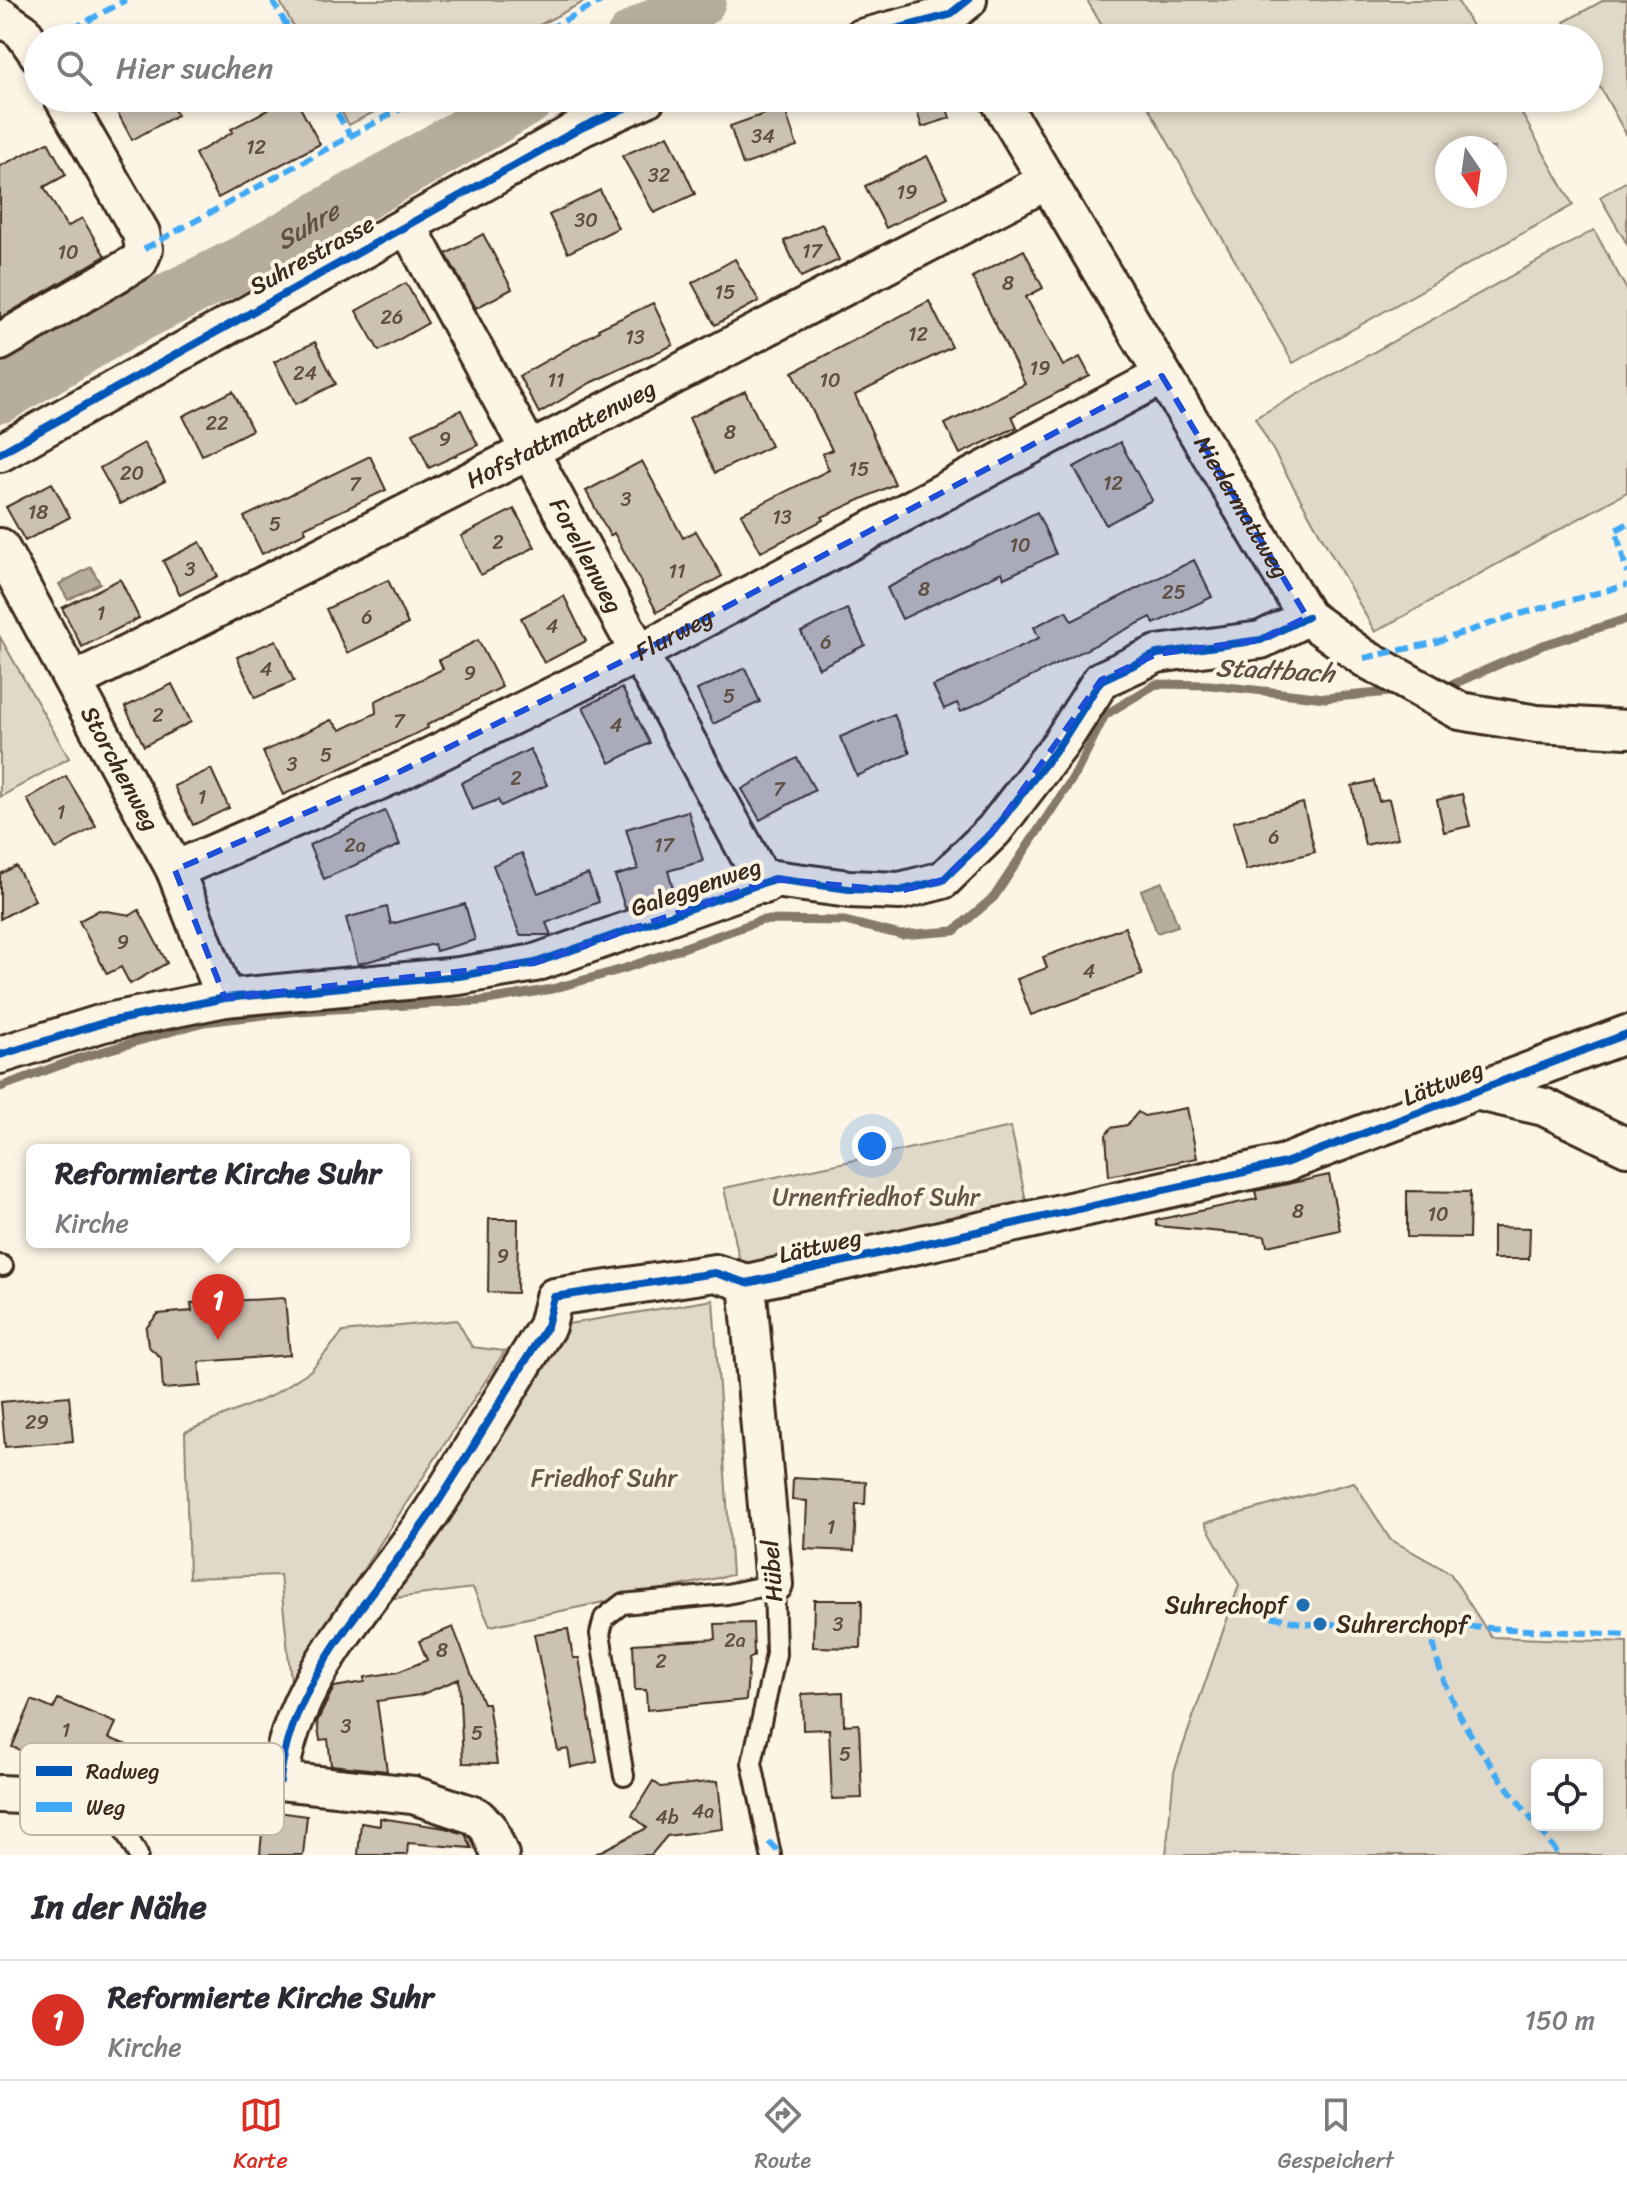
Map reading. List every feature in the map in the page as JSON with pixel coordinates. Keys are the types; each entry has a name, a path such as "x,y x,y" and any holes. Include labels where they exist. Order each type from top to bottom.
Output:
{"street":[{"path":"912,24 952,13"},
{"path":"0,16 24,34"},
{"path":"0,342 139,261 144,249 141,233 71,112"},
{"name":"Suhrestrasse","path":"0,453 583,127 616,112"},
{"name":"Niedermattweg","path":"1006,112 1307,617 1384,669 1460,711 1537,724 1627,729"},
{"name":"Hofstattmattenweg","path":"74,681 531,450 1047,181"},
{"name":"Forellenweg","path":"407,225 765,885"},
{"name":"Flurweg","path":"175,870 393,775 641,652 1162,376"},
{"name":"Storchenweg","path":"0,547 175,870 225,998"},
{"name":"Galeggenweg","path":"0,1055 103,1023 225,998 459,976 535,963 765,885 774,879 849,889 900,891 943,880 994,830 1061,743 1101,680 1157,654 1261,640 1307,617"},
{"name":"Lättweg","path":"284,1763 292,1726 313,1680 447,1488 547,1326 554,1297 715,1273 747,1283 1285,1163 1627,1034"},
{"path":"1475,1091 1544,1107 1627,1147"},
{"name":"Hübel","path":"747,1283 774,1584"},
{"path":"284,1781 413,1795 455,1806 476,1816 488,1827 500,1855"},
{"path":"0,1794 20,1795"}],"lane":[{"path":"624,1776 600,1634 604,1618 622,1604 727,1594 774,1584"},
{"name":"Hübel","path":"771,1855 752,1763 776,1654 774,1584"},
{"path":"127,1835 138,1855"}],"highlighted area":[{"path":"1162,376 1307,617 1261,640 1157,654 1101,680 994,830 943,880 900,891 774,879 535,963 225,998 175,870 393,775 641,652"}],"green space":[{"path":"279,0 587,0 542,24 292,24"},
{"path":"1087,0 1457,0 1471,24 1101,24"},
{"path":"1604,0 1627,0 1627,136 1603,92 1603,24 1564,22"},
{"path":"342,112 374,112 349,125"},
{"path":"1151,112 1521,112 1573,205 1293,363"},
{"path":"1627,181 1627,244 1600,197"},
{"path":"1594,230 1627,290 1627,492 1375,632 1255,418"},
{"path":"0,637 69,758 0,797"},
{"name":"Urnenfriedhof Suhr","path":"1011,1127 1027,1206 741,1267 724,1188"},
{"name":"Friedhof Suhr","path":"713,1300 732,1575 490,1626 473,1588 388,1599 556,1326"},
{"path":"457,1320 472,1347 505,1351 291,1681 280,1575 189,1578 185,1432 271,1396 311,1370 343,1332"},
{"path":"1354,1482 1390,1539 1450,1573 1491,1637 1627,1642 1627,1855 1166,1855 1174,1772 1239,1585 1205,1523"}],"shaded area":[{"path":"91,567 100,583 68,600 59,584"},
{"path":"1162,882 1178,926 1157,933 1141,890"}],"building":[{"path":"117,112 175,112 177,115 132,140"},
{"path":"263,112 303,112 320,144 218,198 195,154 233,132 231,129"},
{"path":"770,112 786,112 797,146 743,165 730,126"},
{"path":"917,112 948,112 950,118 922,127"},
{"path":"668,135 695,194 654,213 622,156"},
{"path":"48,142 66,175 44,187 67,227 82,218 105,256 0,318 0,166"},
{"path":"927,156 948,197 886,228 865,186"},
{"path":"600,190 618,228 568,253 549,215"},
{"path":"822,224 839,260 801,277 784,241"},
{"path":"483,234 512,289 476,308 446,254"},
{"path":"1024,250 1043,288 1026,297 1063,366 1080,357 1090,376 1012,416 1017,427 960,454 945,424 1025,384 972,277"},
{"path":"735,259 759,301 715,325 692,283"},
{"path":"406,283 428,323 379,351 356,311"},
{"path":"929,301 952,347 855,395 895,484 822,517 823,520 761,552 741,514 829,470 822,454 832,450 793,372"},
{"path":"653,303 673,345 592,382 539,413 519,376 598,329"},
{"path":"315,342 336,384 296,404 274,362"},
{"path":"233,391 252,430 202,455 183,416"},
{"path":"745,391 771,446 715,473 689,418"},
{"path":"461,410 478,445 429,468 413,433"},
{"path":"1120,442 1152,500 1106,525 1074,467"},
{"path":"144,443 165,481 120,504 100,468"},
{"path":"370,456 386,490 304,528 306,532 262,554 244,517"},
{"path":"642,461 683,538 696,531 722,576 657,612 614,533 610,536 586,491"},
{"path":"52,483 70,517 25,541 6,507"},
{"path":"514,509 535,547 481,575 461,536"},
{"path":"1037,512 1056,554 1004,578 1002,572 902,619 887,588"},
{"path":"200,542 218,576 180,595 163,561"},
{"path":"1194,560 1212,597 1154,624 1151,617 961,712 957,703 944,709 933,686 1039,638 1034,627 1066,611 1072,621"},
{"path":"120,579 139,618 82,647 62,608"},
{"path":"388,580 408,624 347,653 326,609"},
{"path":"564,596 586,641 544,663 521,618"},
{"path":"847,609 865,645 819,668 801,632"},
{"path":"276,640 294,681 255,698 237,657"},
{"path":"478,640 502,687 427,725 428,728 283,795 263,752 331,720 341,730 376,713 375,701 443,669 439,660"},
{"path":"745,668 760,702 713,724 697,690"},
{"path":"172,684 191,722 144,746 125,707"},
{"path":"622,688 650,743 610,763 583,707"},
{"path":"894,714 910,753 857,776 840,737"},
{"path":"530,749 547,785 501,806 498,800 472,810 461,783"},
{"path":"797,758 815,790 760,820 742,789"},
{"path":"211,769 229,808 193,825 174,786"},
{"path":"66,776 96,826 56,849 27,799"},
{"path":"1374,781 1379,801 1389,799 1398,838 1365,845 1352,786"},
{"path":"1462,794 1470,826 1444,832 1437,800"},
{"path":"1303,803 1315,852 1246,870 1233,822"},
{"path":"385,811 400,845 324,879 309,845"},
{"path":"688,811 703,861 668,871 674,892 625,908 615,876 638,869 626,829"},
{"path":"522,853 538,893 588,874 599,902 546,923 551,935 520,935 493,865"},
{"path":"16,866 35,900 0,919 0,874"},
{"path":"465,904 475,940 436,951 434,944 358,964 346,918 387,907 391,924"},
{"path":"99,910 131,915 139,910 167,963 130,984 121,967 107,974 79,921"},
{"path":"1125,927 1142,975 1031,1015 1017,979 1047,968 1043,957"},
{"path":"1187,1108 1197,1158 1109,1176 1106,1135 1111,1128 1127,1125 1138,1112 1144,1116"},
{"path":"1329,1175 1340,1230 1267,1246 1265,1236 1157,1226 1156,1220 1257,1199 1255,1191"},
{"path":"1407,1191 1470,1192 1469,1238 1407,1237"},
{"path":"489,1219 518,1219 517,1293 488,1292"},
{"path":"1493,1227 1530,1228 1529,1259 1493,1259"},
{"path":"285,1298 290,1355 199,1362 201,1386 163,1389 161,1358 148,1346 146,1328 158,1314 192,1311 191,1303"},
{"path":"69,1396 73,1441 5,1447 1,1402"},
{"path":"793,1478 866,1482 865,1504 856,1504 854,1551 805,1549 807,1501 792,1500"},
{"path":"814,1600 862,1600 861,1648 813,1647"},
{"path":"753,1623 754,1656 749,1659 746,1700 647,1710 646,1690 635,1690 633,1644 716,1639 715,1624"},
{"path":"453,1627 483,1703 488,1703 497,1764 463,1763 459,1679 420,1695 377,1701 387,1771 331,1765 328,1739 320,1740 317,1722 334,1687 365,1682 365,1677 398,1672 427,1660 419,1641"},
{"path":"568,1629 573,1658 579,1658 597,1762 571,1767 568,1749 558,1751 534,1634"},
{"path":"843,1692 844,1725 859,1724 862,1798 832,1799 829,1729 803,1730 802,1694"},
{"path":"58,1699 116,1723 109,1738 122,1743 20,1743 20,1750 12,1747 32,1700 53,1709"},
{"path":"653,1781 661,1787 718,1781 723,1829 667,1836 651,1855 593,1855 647,1828 632,1815"},
{"path":"284,1813 307,1816 303,1855 260,1855 262,1835 284,1835"},
{"path":"380,1818 465,1834 472,1848 408,1843 407,1855 358,1855 361,1823 380,1826"}],"waterway":[{"name":"Suhre","path":"657,24 699,0"},
{"name":"Suhre","path":"0,396 122,323 246,261 504,112"},
{"name":"Stadtbach","path":"1439,687 1449,686 1543,645 1627,619"},
{"name":"Stadtbach","path":"0,1087 80,1058 204,1022 298,1011 481,1001 552,989 623,969 762,920 845,921 901,935 954,931 994,897 1076,773 1105,715 1156,684 1210,685 1325,698 1401,691"}],"marked path":[{"path":"82,24 126,0"},
{"path":"272,0 286,24"},
{"path":"558,24 603,0"},
{"path":"336,112 350,135"},
{"path":"144,249 394,112"},
{"path":"1627,524 1616,530 1627,573"},
{"path":"1364,658 1433,643 1516,615 1627,585"},
{"path":"1271,1616 1304,1624 1431,1625 1627,1635"},
{"path":"1431,1625 1436,1657 1461,1718 1498,1775 1559,1855"},
{"path":"769,1842 781,1855"}],"cycle path":[{"path":"915,24 949,15 968,0"},
{"path":"0,453 583,127 616,112"},
{"path":"0,1055 103,1023 225,998 459,976 535,963 774,879 849,889 900,891 943,880 994,830 1061,743 1101,680 1157,654 1261,640 1307,617"},
{"path":"284,1760 299,1709 317,1674 461,1467 547,1326 554,1297 715,1273 747,1283 1285,1163 1627,1034"}],"place":[{"name":"Reformierte Kirche Suhr","path":"218,1340"},
{"name":"Suhrechopf","path":"1303,1605"},
{"name":"Suhrerchopf","path":"1320,1624"}]}
